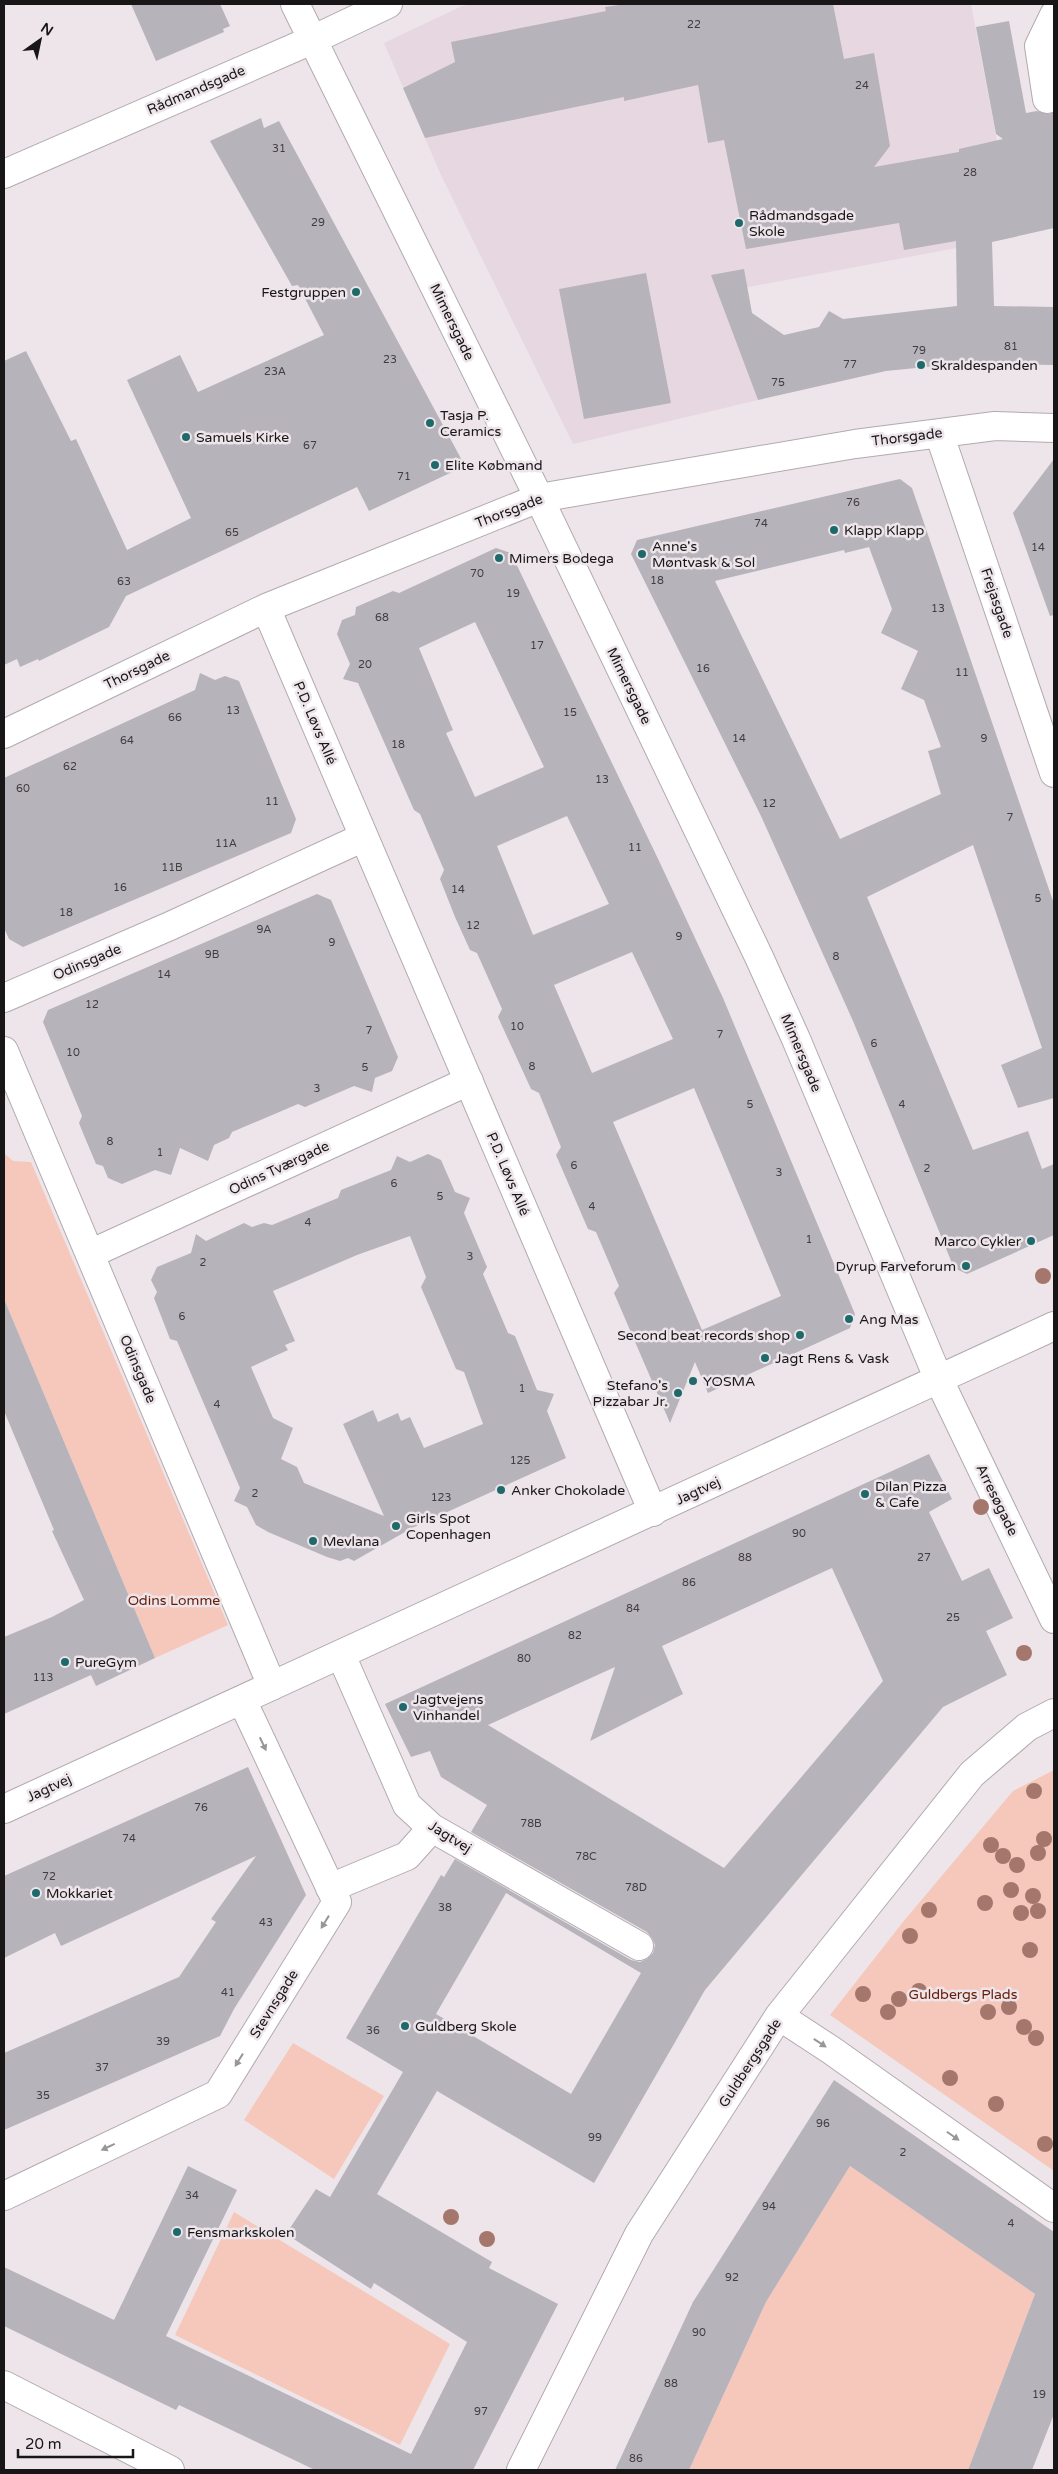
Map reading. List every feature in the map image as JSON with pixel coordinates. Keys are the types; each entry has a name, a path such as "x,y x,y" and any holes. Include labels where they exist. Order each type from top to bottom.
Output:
{"street":[{"name":"Mimersgade","path":"295,4 539,498 763,966 939,1380"},
{"name":"Rådmandsgade","path":"4,174 312,40 388,4"},
{"path":"1047,99 1039,46 1054,15"},
{"name":"Thorsgade","path":"4,734 266,608 539,498 855,444 995,426 1054,428"},
{"name":"Frejasgade","path":"939,434 1054,773"},
{"name":"P.D. Løvs Allé","path":"266,608 653,1512"},
{"name":"Odinsgade","path":"4,998 170,926 364,837"},
{"name":"Odinsgade","path":"4,1051 272,1686"},
{"name":"Odins Tværgade","path":"90,1254 469,1082"},
{"name":"Jagtvej","path":"4,1809 1054,1326"},
{"name":"Arresøgade","path":"939,1380 1054,1619"},
{"name":"Jagtvej","path":"341,1655 407,1805 432,1828 640,1946"},
{"name":"Stevnsgade","path":"4,2196 218,2094 337,1902 242,1700"},
{"name":"Guldbergsgade","path":"521,2470 639,2234 780,2016 972,1774 1027,1727 1054,1713"},
{"path":"330,1888 407,1856 432,1828"},
{"path":"780,2016 1054,2208"},
{"path":"4,2385 170,2470"}],"shaded area":[{"name":"Rådmandsgade Skole","path":"476,4 971,4 1015,237 722,292 738,346 758,400 573,444 441,175 384,43 462,6"}],"green space":[{"name":"Odins Lomme","path":"4,1153 13,1161 31,1162 228,1625 155,1658 4,1299"},
{"name":"Guldbergs Plads","path":"1054,1770 1054,2171 830,2015 903,1922 1013,1791"},
{"path":"293,2043 384,2096 334,2179 244,2120"},
{"path":"850,2166 1035,2294 968,2470 689,2470 766,2302"},
{"path":"234,2212 450,2344 400,2445 175,2335"}],"building":[{"path":"131,4 220,4 230,26 223,29 224,32 156,61"},
{"path":"626,4 833,4 844,59 874,53 890,146 874,167 959,152 959,149 1003,139 996,134 976,27 1009,21 1026,113 1037,111 1049,114 1054,112 1054,228 992,242 994,306 1054,307 1054,365 966,363 886,371 758,400 711,275 744,269 752,313 784,335 819,327 829,311 843,319 957,306 956,241 904,250 899,223 746,249 724,140 708,143 698,85 624,101 624,97 425,138 403,88 455,62 451,42 606,11 605,7"},
{"path":"261,118 264,128 279,121 465,466 369,511 357,487 126,596 109,627 39,661 38,659 20,667 17,659 4,665 4,361 26,351 71,441 76,439 127,550 191,518 127,380 180,355 198,392 324,335 298,285 292,286 210,141"},
{"path":"646,273 671,403 584,419 559,289"},
{"path":"1054,459 1054,615 1050,616 1013,513"},
{"path":"900,479 912,488 1054,904 1054,1098 1018,1108 1001,1065 1042,1048 973,845 867,897 973,1150 1028,1131 1042,1169 1054,1164 1054,1235 967,1274 954,1268 853,1021 761,816 631,554 637,540","holes":["869,547 892,609 881,633 918,651 901,689 924,700 941,747 928,751 941,794 840,839 715,581 844,550 845,553"]},
{"path":"496,548 511,553 723,998 855,1314 850,1328 708,1393 695,1362 670,1423 614,1293 619,1286 596,1232 588,1229 556,1155 561,1147 539,1093 531,1089 498,1017 502,1009 477,953 470,950 455,917 440,879 444,870 420,814 414,810 358,683 343,679 350,664 337,634 342,620 355,615 356,607 393,591 399,593","holes":["475,622 544,767 475,797 446,733 453,730 419,648","567,816 609,904 533,935 497,846","632,952 673,1039 592,1073 554,985","694,1088 781,1296 702,1330 613,1122"]},
{"path":"200,673 215,680 225,676 239,681 296,819 291,833 23,947 9,939 4,928 4,778 195,690"},
{"path":"317,894 331,900 398,1057 392,1071 375,1078 372,1092 354,1086 305,1107 298,1104 232,1132 229,1138 214,1145 208,1161 180,1148 171,1175 155,1170 122,1184 108,1178 103,1166 96,1164 79,1123 82,1116 43,1022 48,1010"},
{"path":"428,1154 441,1160 455,1192 470,1198 464,1213 487,1267 483,1274 508,1333 515,1336 537,1390 554,1394 547,1411 566,1458 412,1528 354,1561 348,1558 340,1561 268,1532 256,1525 247,1507 234,1501 240,1488 177,1341 170,1339 154,1298 157,1292 151,1280 157,1267 191,1253 196,1234 206,1241 244,1223 252,1227 264,1223 272,1225 338,1198 341,1190 391,1170 397,1156 410,1162","holes":["410,1236 426,1277 421,1287 456,1369 464,1372 483,1424 424,1448 410,1417 401,1421 398,1413 378,1422 373,1410 343,1424 384,1516 304,1483 297,1467 281,1459 293,1428 273,1418 251,1367 288,1350 285,1345 295,1341 273,1291 357,1255"]},
{"path":"4,1299 155,1658 96,1686 91,1675 4,1714 4,1637 52,1617 84,1600 52,1531 54,1530 4,1411"},
{"path":"929,1454 952,1499 929,1512 962,1581 989,1568 1013,1618 986,1631 1007,1675 943,1707 705,1990 594,2183 437,2091 377,2194 492,2262 489,2268 558,2304 473,2470 315,2470 179,2405 176,2410 4,2326 4,2267 114,2320 188,2166 237,2190 166,2336 411,2454 467,2342 374,2283 371,2289 286,2234 316,2189 330,2197 403,2072 346,2038 441,1875 444,1877 455,1859 631,1960 640,1962 647,1959 653,1953 655,1945 647,1932 471,1832 487,1805 441,1777 430,1751 411,1757 385,1704","holes":["832,1568 883,1681 724,1868 488,1725 615,1667 590,1741 683,1694 662,1646","506,1893 641,1973 571,2094 436,2014"]},
{"path":"248,1767 306,1895 234,2009 220,2036 4,2130 4,2053 179,1977 216,1922 211,1919 256,1856 61,1946 55,1933 4,1958 4,1876"},
{"path":"834,2080 1054,2232 1054,2414 1032,2470 968,2470 1035,2294 850,2166 766,2302 689,2470 615,2470 693,2302"}],"place":[{"name":"Rådmandsgade Skole","path":"739,223"},
{"name":"Festgruppen","path":"356,292"},
{"name":"Skraldespanden","path":"921,365"},
{"name":"Tasja P. Ceramics","path":"430,423"},
{"name":"Samuels Kirke","path":"186,437"},
{"name":"Elite Købmand","path":"435,465"},
{"name":"Klapp Klapp","path":"834,530"},
{"name":"Anne's Møntvask & Sol","path":"642,554"},
{"name":"Mimers Bodega","path":"499,558"},
{"name":"Marco Cykler","path":"1031,1241"},
{"name":"Dyrup Farveforum","path":"966,1266"},
{"name":"Ang Mas","path":"849,1319"},
{"name":"Second beat records shop","path":"800,1335"},
{"name":"Jagt Rens & Vask","path":"765,1358"},
{"name":"YOSMA","path":"693,1381"},
{"name":"Stefano's Pizzabar Jr.","path":"678,1393"},
{"name":"Anker Chokolade","path":"501,1490"},
{"name":"Dilan Pizza & Cafe","path":"865,1494"},
{"name":"Girls Spot Copenhagen","path":"396,1526"},
{"name":"Mevlana","path":"313,1541"},
{"name":"PureGym","path":"65,1662"},
{"name":"Jagtvejens Vinhandel","path":"403,1707"},
{"name":"Mokkariet","path":"36,1893"},
{"name":"Guldberg Skole","path":"405,2026"},
{"name":"Fensmarkskolen","path":"177,2232"}]}
